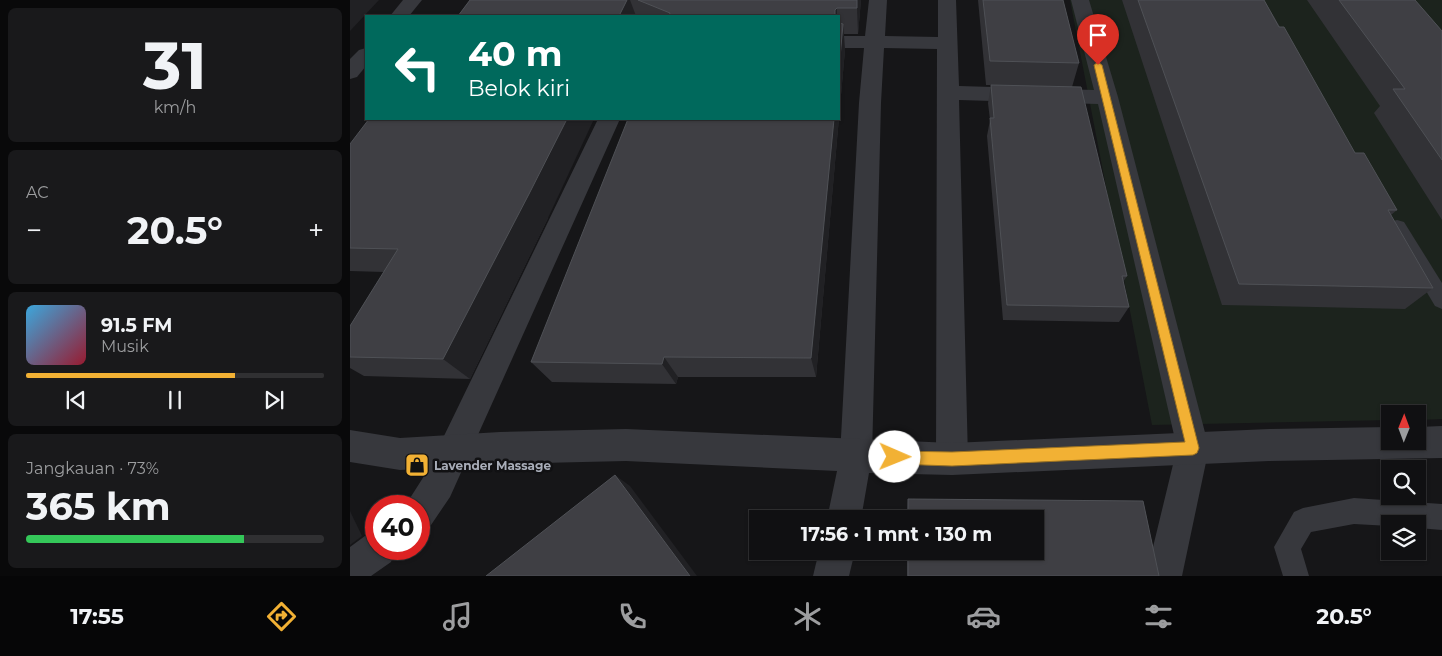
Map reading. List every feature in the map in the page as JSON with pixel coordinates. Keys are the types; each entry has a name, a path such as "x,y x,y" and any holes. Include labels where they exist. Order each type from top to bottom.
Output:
{"street":[{"path":"400,15 413,0"},
{"path":"846,510 856,456 870,103 878,0"},
{"path":"947,0 952,459"},
{"path":"1080,0 1107,97 1193,448 1166,575"},
{"path":"840,42 948,43"},
{"path":"947,93 1107,97"},
{"path":"430,497 438,485 609,120"},
{"path":"350,446 400,454 500,448 626,445 952,459 1296,444 1442,442"},
{"path":"350,569 365,558"},
{"path":"831,576 835,560"}],"lane":[{"path":"1390,216 1442,300"},
{"path":"1296,576 1287,548 1303,521 1354,511 1442,517"}],"shaded area":[{"path":"1070,0 1442,0 1442,419 1426,420 1426,405 1381,405 1381,420 1152,425"}],"building":[{"path":"470,0 627,0 620,15 459,15"},
{"path":"638,0 857,0 857,8 837,8 835,15 669,15 670,13"},
{"path":"983,0 1063,0 1079,63 990,61"},
{"path":"1138,0 1264,0 1279,27 1284,27 1355,153 1364,153 1397,210 1388,210 1433,288 1239,284"},
{"path":"1339,0 1415,0 1442,31 1442,160 1393,89 1405,89"},
{"path":"840,23 843,24 840,58"},
{"path":"991,85 1081,87 1127,276 1122,276 1129,307 1007,305 990,118 994,118"},
{"path":"368,120 566,120 443,359 350,357 350,326 398,249 350,248 350,144"},
{"path":"628,120 834,120 811,358 664,357 662,364 531,362"},
{"path":"615,475 690,576 486,576"},
{"path":"908,499 1143,501 1159,576 908,576 908,560 1044,560 1044,510 908,510"}],"place":[{"name":"Lavender Massage","path":"417,465"}],"route":[{"path":"895,457 952,459 1193,448 1098,65"}]}
